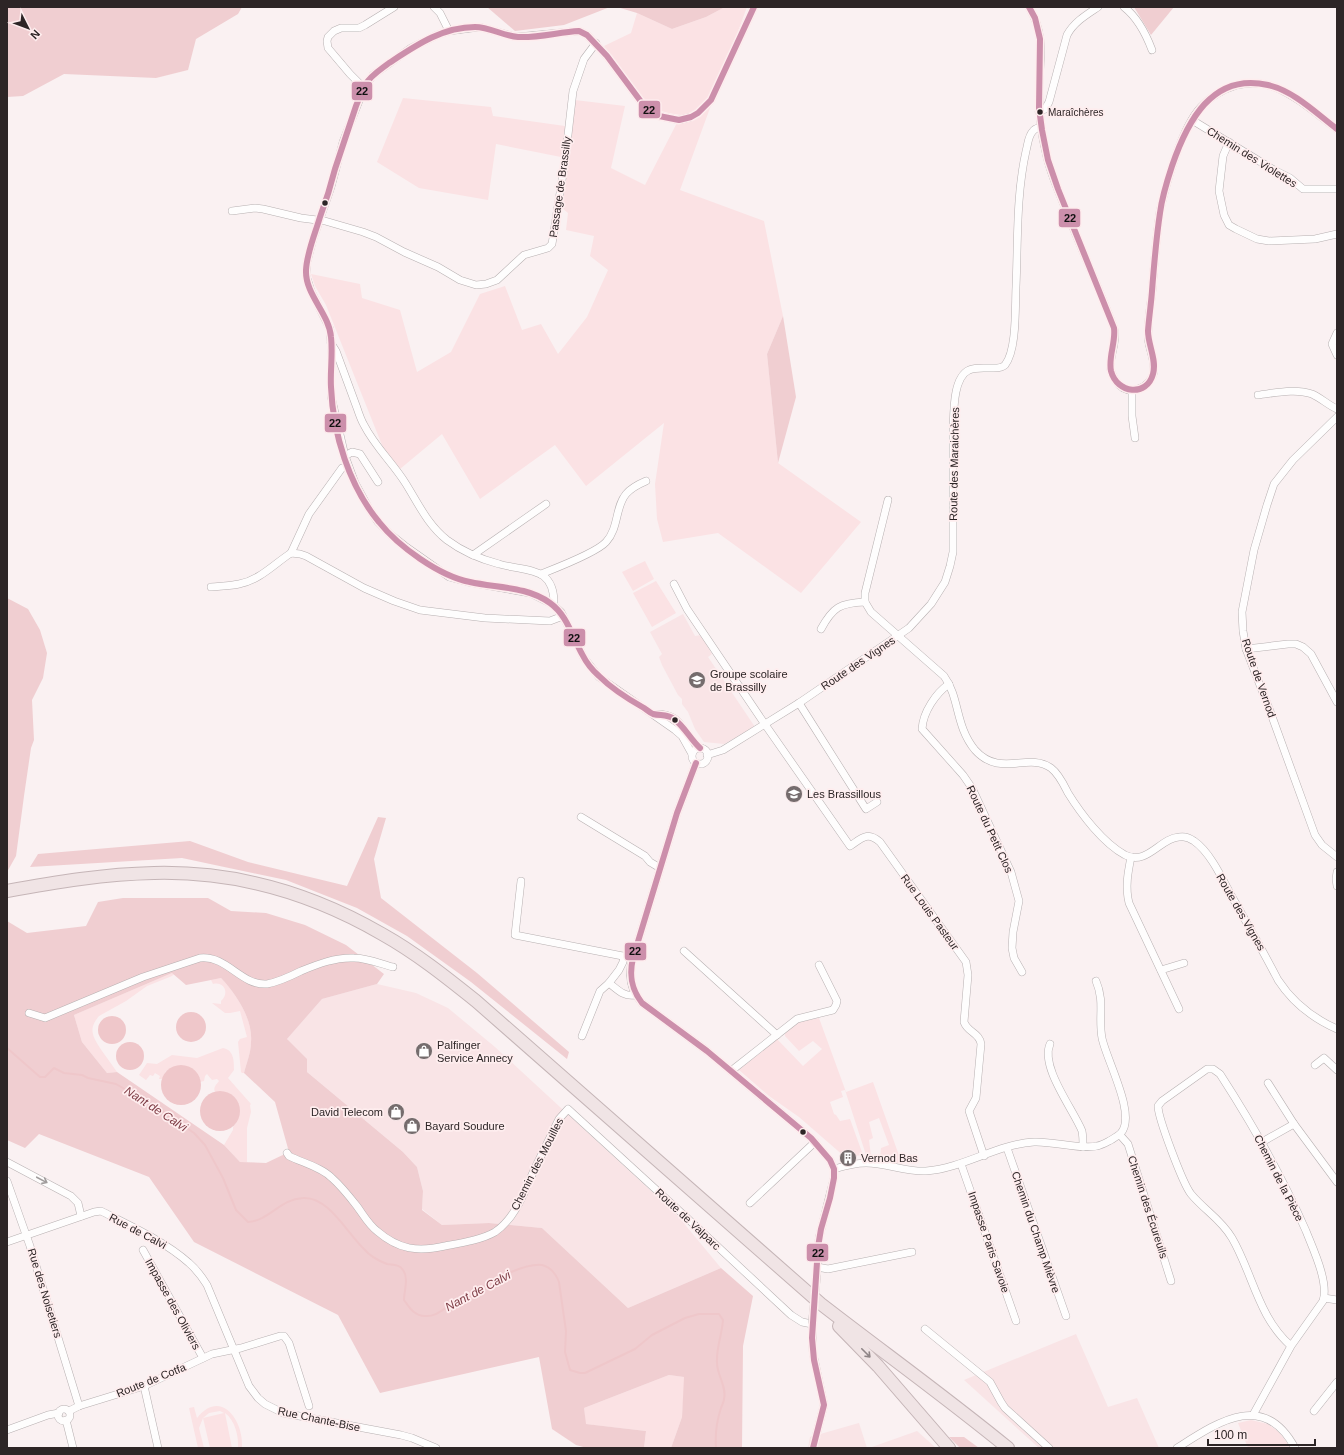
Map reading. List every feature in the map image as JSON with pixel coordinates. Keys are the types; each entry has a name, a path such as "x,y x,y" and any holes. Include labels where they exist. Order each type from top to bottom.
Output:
{"highway":[{"path":"7,891 113,875 153,873 204,874 268,886 308,898 353,918 383,934 441,973 476,1001 800,1285 853,1329 944,1397 1008,1448"},
{"path":"800,1285 878,1366 949,1448"},
{"path":"944,1397 1000,1448"}],"street":[{"path":"364,88 328,48 328,37 334,31 341,28 359,28 394,7"},
{"path":"434,7 440,13 449,31"},
{"path":"696,762 693,760 692,754 679,733 610,686 595,673 584,658 563,616 554,606 541,597 530,593 463,581 442,572 405,546 384,528 364,500 348,466 331,396 331,343 328,325 311,292 306,275 307,262 318,220 330,187 343,142 364,88 373,74 411,48 437,35 449,31 480,27 511,36 579,31 587,35 596,43 640,100 650,110 659,116 680,120 698,114 711,100 754,7"},
{"path":"1029,7 1036,23 1041,47 1039,112 1046,154 1114,328 1115,341 1111,370 1118,384 1125,389 1136,390 1145,385 1151,379 1154,372 1148,335 1160,211 1176,158 1192,120 1201,107 1220,91 1241,84 1271,86 1287,92 1337,129"},
{"path":"1039,112 1045,109 1049,102 1067,35 1076,23 1098,7"},
{"path":"1124,7 1140,25 1147,36 1152,50"},
{"name":"Passage de Brassilly","path":"318,220 376,237 404,252 438,267 460,280 476,285 486,284 497,280 524,255 550,247 553,242 560,198 573,91 584,59 596,43"},
{"name":"Chemin des Violettes","path":"1192,120 1274,170 1290,178 1303,189 1337,189"},
{"name":"Route des Maraichères","path":"898,635 909,628 931,604 944,582 952,559 954,541 954,412 958,381 971,369 1003,367 1010,356 1014,330 1021,179 1030,137 1034,130 1041,127"},
{"path":"1229,142 1223,156 1219,191 1224,215 1229,225 1265,241 1315,239 1337,234"},
{"path":"232,211 255,208 301,218 318,220"},
{"path":"1337,333 1332,344 1337,355"},
{"path":"331,343 336,351 364,425 405,483 430,524 452,544 472,556 501,565 533,570 540,574 552,587 554,592 554,606"},
{"path":"1132,390 1132,416 1135,438"},
{"path":"1258,395 1303,392 1312,395 1337,409"},
{"name":"Route de Vernod","path":"1337,417 1285,468 1271,492 1254,550 1243,602 1242,621 1246,649 1315,835 1322,844 1337,857"},
{"path":"345,456 352,452 360,454 378,482"},
{"path":"211,587 239,584 248,581 262,574 291,553 309,514 342,468 348,466"},
{"path":"540,574 596,549 605,543 615,527 623,499 631,489 646,481"},
{"path":"888,500 865,593 865,602 868,609 898,635"},
{"path":"472,556 546,504"},
{"path":"291,553 306,556 364,588 420,610 485,618 550,620 563,616"},
{"path":"674,584 687,609 765,725"},
{"path":"821,629 830,613 838,606 847,603 865,602"},
{"name":"Route des Vignes","path":"707,755 724,750 765,725 898,635 939,671 949,684 963,731 981,755 992,762 999,764 1038,764 1052,768 1088,822 1118,850 1131,857 1145,855 1174,838 1186,837 1194,841 1205,853 1221,876 1278,980 1306,1012 1337,1029"},
{"path":"1246,649 1292,644 1303,647 1311,654 1337,702"},
{"name":"Route du Petit Clos","path":"949,684 938,695 924,720 922,728 963,775 972,788 1011,872 1019,901 1013,932 1012,948 1014,958 1022,972"},
{"path":"799,703 866,809 877,802"},
{"path":"653,714 673,717 682,726 691,739 705,751 707,755 706,760 703,762 696,762"},
{"name":"Rue Louis Pasteur","path":"765,725 850,846 864,837 869,836 874,837 880,842 966,962 968,975 964,1022 966,1027 979,1037 981,1044 976,1098 969,1111 984,1156"},
{"path":"692,754 694,750 700,748"},
{"path":"696,762 677,813 633,958 630,973 632,987 635,994 644,1006 707,1051 815,1142 830,1160 834,1169 834,1185 819,1238 812,1324 814,1360 824,1405 814,1448"},
{"path":"581,817 645,856 650,862 660,868"},
{"path":"1131,857 1127,879 1128,898 1131,909 1162,970 1179,1009"},
{"path":"1337,872 1337,886"},
{"path":"521,881 515,935 633,958"},
{"path":"684,952 777,1035"},
{"path":"582,1036 600,991 609,983 621,966 624,956"},
{"path":"29,1013 45,1018 143,977 200,958 208,957 216,959 248,979 266,984 322,963 339,959 355,957 393,968"},
{"path":"1162,970 1184,963"},
{"path":"731,1071 797,1019 831,1011 835,1008 837,1001 819,965"},
{"path":"834,1169 866,1163 908,1171 926,1171 961,1164 1007,1148 1035,1142 1083,1147 1098,1146 1120,1135 1124,1125 1124,1109 1117,1083 1103,1044 1100,1021 1101,996 1096,981"},
{"path":"609,983 624,994 630,996 635,994"},
{"path":"1050,1044 1048,1051 1050,1068 1082,1132 1083,1147"},
{"path":"1315,1065 1324,1058 1337,1070"},
{"name":"Chemin de la Pièce","path":"1291,1346 1284,1339 1260,1304 1237,1248 1226,1229 1218,1218 1187,1189 1159,1112 1158,1106 1162,1101 1204,1070 1213,1068 1220,1074 1262,1142 1290,1195 1316,1256 1322,1276 1324,1298"},
{"path":"1268,1083 1294,1124 1337,1182"},
{"name":"Chemin des Mouilles","path":"287,1153 289,1156 332,1177 350,1197 369,1223 386,1238 408,1248 429,1250 475,1239 494,1232 502,1226 513,1213 521,1200 559,1119 568,1108"},
{"name":"Route de Valparc","path":"568,1108 791,1315 802,1322 812,1324"},
{"path":"1262,1142 1294,1124"},
{"name":"Chemin des Écureuils","path":"1120,1135 1128,1144 1171,1281"},
{"path":"750,1203 815,1142"},
{"name":"Chemin du Champ Mièvre","path":"1007,1148 1066,1316"},
{"path":"7,1162 71,1196 78,1203 81,1216"},
{"name":"Impasse Paris Savoie","path":"961,1164 1016,1321"},
{"name":"Rue des Noisetiers","path":"7,1181 27,1235 79,1406"},
{"name":"Rue de Calvi","path":"7,1242 81,1216 100,1211 173,1250 189,1263 207,1285 233,1349"},
{"name":"Impasse des Oliviers","path":"143,1250 203,1358"},
{"path":"817,1271 912,1252"},
{"path":"1253,1415 1291,1346 1324,1298 1337,1300"},
{"path":"925,1329 990,1382 1000,1402 1005,1408 1049,1448"},
{"name":"Route de Cotfa","path":"69,1412 79,1406 144,1386 203,1358 284,1336 289,1343 309,1406"},
{"name":"Rue Chante-Bise","path":"233,1349 252,1390 261,1401 272,1409 290,1415 407,1436 436,1448"},
{"path":"1314,1411 1337,1382"},
{"path":"144,1386 158,1448"},
{"path":"7,1430 48,1414 59,1413 64,1409 69,1412 70,1416 66,1420"},
{"path":"59,1413 60,1419 66,1420"},
{"path":"1177,1448 1205,1430 1220,1423 1239,1417 1253,1415 1263,1417 1274,1423 1286,1434 1296,1448"},
{"path":"66,1420 73,1448"}],"shaded area":[{"path":"7,7 242,7 238,14 196,39 188,70 156,78 64,74 23,96 7,97"},
{"path":"487,7 610,7 564,25 515,31"},
{"path":"617,7 725,7 706,17 672,29 637,13"},
{"path":"725,7 747,7 680,190 764,221 783,316 767,354 778,463 861,522 801,593 718,533 663,542 657,519 655,484 664,423 586,486 555,445 480,499 442,434 400,469 384,450 326,305 315,286 311,274 360,284 362,298 400,310 417,372 451,352 480,294 505,286 522,330 541,324 558,354 587,317 608,270 590,256 594,236 566,230 568,213 562,208 566,158 496,144 488,200 419,188 377,162 403,98 491,107 493,116 572,127 575,100 625,106 611,168 645,185 681,115 662,111 654,108 646,102 604,46 631,33 637,13 672,29 706,17"},
{"path":"1134,7 1174,7 1151,35"},
{"path":"783,316 796,397 778,463 767,354"},
{"path":"645,561 654,579 633,591 622,572"},
{"path":"656,581 676,613 652,627 633,593"},
{"path":"7,598 28,609 40,630 47,653 43,678 32,700 34,740 31,748 16,856 7,872"},
{"name":"Groupe scolaire de Brassilly","path":"683,614 695,636 701,635 712,654 708,657 755,727 724,744 704,742 695,729 688,712 682,704 682,699 678,695 662,665 659,657 662,654 650,632"},
{"path":"378,817 386,818 374,859 381,898 477,973 569,1052 567,1059 471,982 407,936 357,908 286,880 182,858 30,867 38,854 190,841 248,862 347,886"},
{"path":"123,898 208,898 231,911 266,913 305,925 346,945 384,974 377,984 322,999 287,1039 307,1059 307,1072 403,1152 417,1167 423,1191 422,1210 442,1225 489,1223 542,1228 628,1308 721,1268 753,1296 743,1346 742,1448 671,1448 682,1417 684,1377 669,1375 584,1408 586,1424 646,1431 644,1448 587,1448 576,1445 552,1429 539,1357 380,1393 338,1315 194,1242 149,1177 39,1134 25,1148 7,1140 7,921 27,933 86,926 98,902","holes":["172,973 186,985 221,978 238,999 246,1016 251,1033 250,1050 244,1073 275,1102 289,1152 266,1163 240,1162 224,1145 117,1072 107,1073 82,1042 74,1015"]},
{"path":"172,973 174,974 172,976 147,986 126,1001 99,1016 96,1020 93,1029 94,1038 117,1072 107,1073 82,1042 74,1015"},
{"path":"221,978 238,999 246,1016 251,1033 251,1046 244,1073 241,1072 238,1042 240,1039 247,1037 240,1011 225,1013 212,1003 221,1004 221,1001 224,998 225,991 223,986 220,984 213,984 211,980"},
{"path":"377,984 416,993 448,1008 495,1047 677,1215 721,1268 628,1308 542,1228 489,1223 442,1225 422,1209 423,1191 417,1167 403,1152 307,1072 287,1039 322,999"},
{"path":"191,1012 202,1016 206,1027 202,1038 191,1042 180,1038 176,1027 180,1016"},
{"path":"112,1016 122,1020 126,1030 122,1040 112,1044 102,1040 98,1030 102,1020"},
{"path":"819,1018 846,1092 873,1082 902,1164 880,1159 881,1148 889,1145 879,1118 869,1122 873,1138 869,1140 871,1156 866,1155 845,1090 841,1091 843,1097 830,1102 834,1114 840,1121 850,1119 863,1155 845,1157 799,1117 769,1096 739,1070 777,1039 803,1066 822,1049 813,1041 799,1051 785,1036 785,1033 797,1022"},
{"path":"130,1042 140,1046 144,1056 140,1066 130,1070 120,1066 116,1056 120,1046"},
{"path":"223,1048 227,1049 231,1053 233,1060 234,1070 228,1078 251,1104 251,1112 247,1128 247,1162 240,1162 224,1145 237,1121 239,1108 238,1102 229,1094 215,1092 215,1087 219,1081 217,1079 212,1080 207,1074 204,1081 200,1082 200,1078 166,1071 162,1079 159,1079 160,1076 155,1073 153,1076 150,1075 146,1080 139,1075 147,1063 157,1064 172,1055 197,1058"},
{"path":"181,1065 189,1067 195,1071 199,1077 201,1085 199,1093 195,1099 189,1103 181,1105 173,1103 167,1099 163,1093 161,1085 163,1077 167,1071 173,1067"},
{"path":"220,1091 228,1093 234,1097 238,1103 240,1111 238,1119 234,1125 228,1129 220,1131 212,1129 206,1125 202,1119 200,1111 202,1103 206,1097 212,1093"},
{"path":"1076,1334 1108,1407 1137,1398 1159,1448 1039,1448 964,1380"},
{"path":"669,1375 685,1377 682,1417 671,1448 644,1448 646,1431 585,1424 584,1408"},
{"path":"214,1406 222,1407 229,1412 235,1419 239,1428 242,1438 242,1448 238,1448 236,1429 225,1413 232,1448 210,1448 203,1418 199,1428 204,1448 198,1448 189,1408 194,1407 197,1418 206,1410","holes":["220,1411 224,1413 203,1418 209,1413"]},
{"path":"1251,1420 1268,1424 1279,1432 1291,1448 1248,1448 1238,1423"},
{"path":"859,1423 867,1448 808,1448 810,1437"},
{"path":"917,1431 936,1448 869,1448"},
{"path":"949,1437 964,1437 979,1448 960,1448"}],"waterway":[{"name":"Nant de Calvi","path":"7,1048 40,1077 45,1077 54,1068 64,1073 82,1075 88,1078 116,1084 159,1109 194,1133 205,1145 223,1178 236,1210 248,1222 262,1218 295,1199 312,1199 321,1203 329,1209 374,1258 384,1263 401,1268 406,1277 404,1300 412,1311 421,1316 435,1314 450,1305 462,1302 484,1286 512,1272 535,1265 548,1267 559,1282 566,1331 565,1352 570,1370 585,1373 635,1349 652,1335 685,1318 699,1314 719,1314 723,1320 717,1352 717,1368 725,1394 717,1423 716,1448"}],"transit line":[{"name":"22","path":"700,748 681,725 674,719 669,716 651,713 626,697 596,674 589,666 578,647 569,626 561,614 550,603 541,597 521,590 470,582 458,579 445,573 420,559 408,550 379,522 368,508 359,492 344,459 332,405 331,337 326,320 309,288 306,270 312,243 335,169 356,106 367,81 389,63 419,44 451,30 475,27 481,27 518,37 534,37 579,31 587,35 607,56 645,107 659,116 679,120 691,117 698,113 711,100 754,7"},
{"name":"22","path":"1029,7 1035,18 1040,39 1039,108 1048,160 1058,189 1114,328 1110,366 1114,379 1125,388 1132,390 1139,389 1150,381 1153,374 1154,363 1148,331 1156,242 1162,201 1168,177 1185,133 1205,104 1217,93 1231,86 1248,83 1268,85 1296,97 1337,129"},
{"name":"22","path":"696,763 677,813 633,958 631,970 632,982 635,992 642,1003 707,1051 811,1138 830,1160 834,1169 834,1178 830,1198 821,1229 818,1247 812,1338 814,1360 824,1405 813,1448"}],"place":[{"name":"Maraîchères","path":"1040,112"},
{"name":"Groupe scolaire de Brassilly","path":"697,680"},
{"name":"Les Brassillous","path":"794,794"},
{"name":"Palfinger Service Annecy","path":"424,1051"},
{"name":"David Telecom","path":"396,1112"},
{"name":"Bayard Soudure","path":"412,1126"},
{"name":"Vernod Bas","path":"848,1158"}]}
